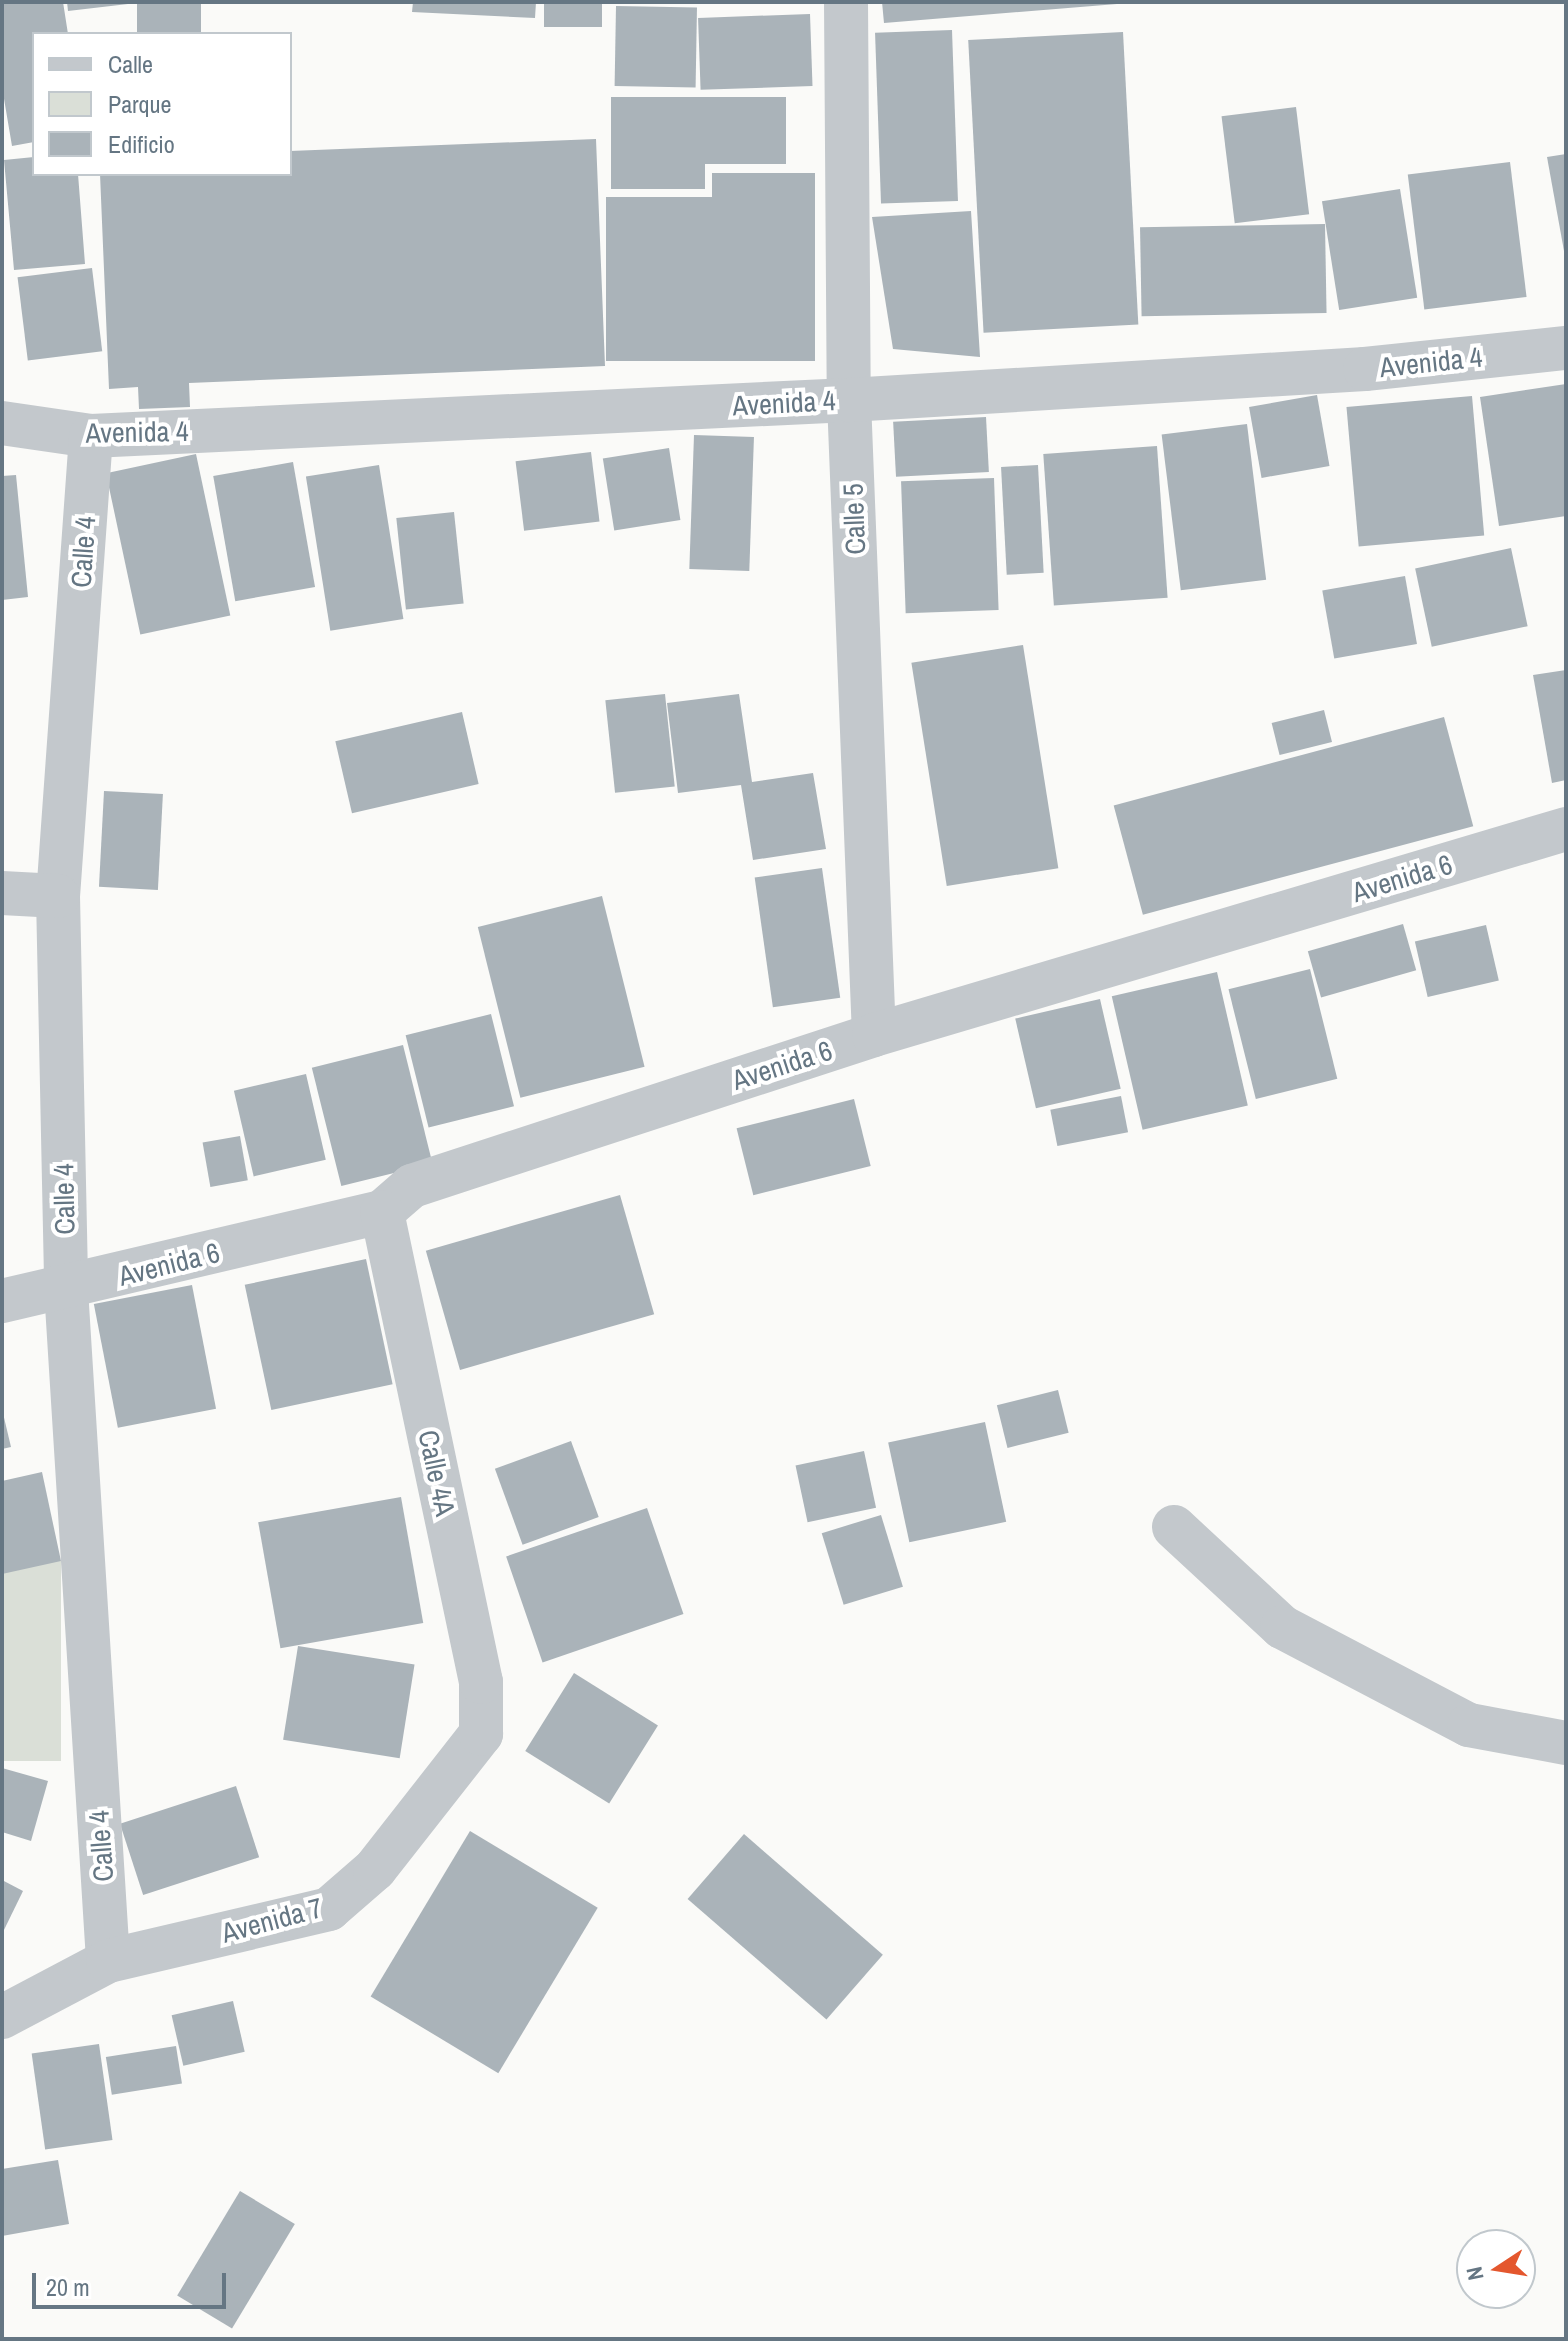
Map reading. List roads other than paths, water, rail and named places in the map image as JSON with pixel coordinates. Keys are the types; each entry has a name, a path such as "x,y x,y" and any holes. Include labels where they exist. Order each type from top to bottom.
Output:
{"street":[{"name":"Calle 5","path":"846,2 849,400 874,1035"},
{"name":"Avenida 4","path":"2,423 91,436 849,400 1365,369 1566,348"},
{"name":"Calle 4","path":"91,436 58,896 66,1289 108,1961"},
{"name":"Avenida 6","path":"2,1301 66,1289 382,1212 412,1186 874,1035 1566,829"},
{"path":"2,893 58,896"},
{"name":"Calle 4A","path":"382,1212 481,1682 481,1734"},
{"path":"1174,1527 1282,1627 1469,1725 1566,1743"},
{"name":"Avenida 7","path":"2,2017 108,1961 329,1909 375,1869 481,1734"}]}
